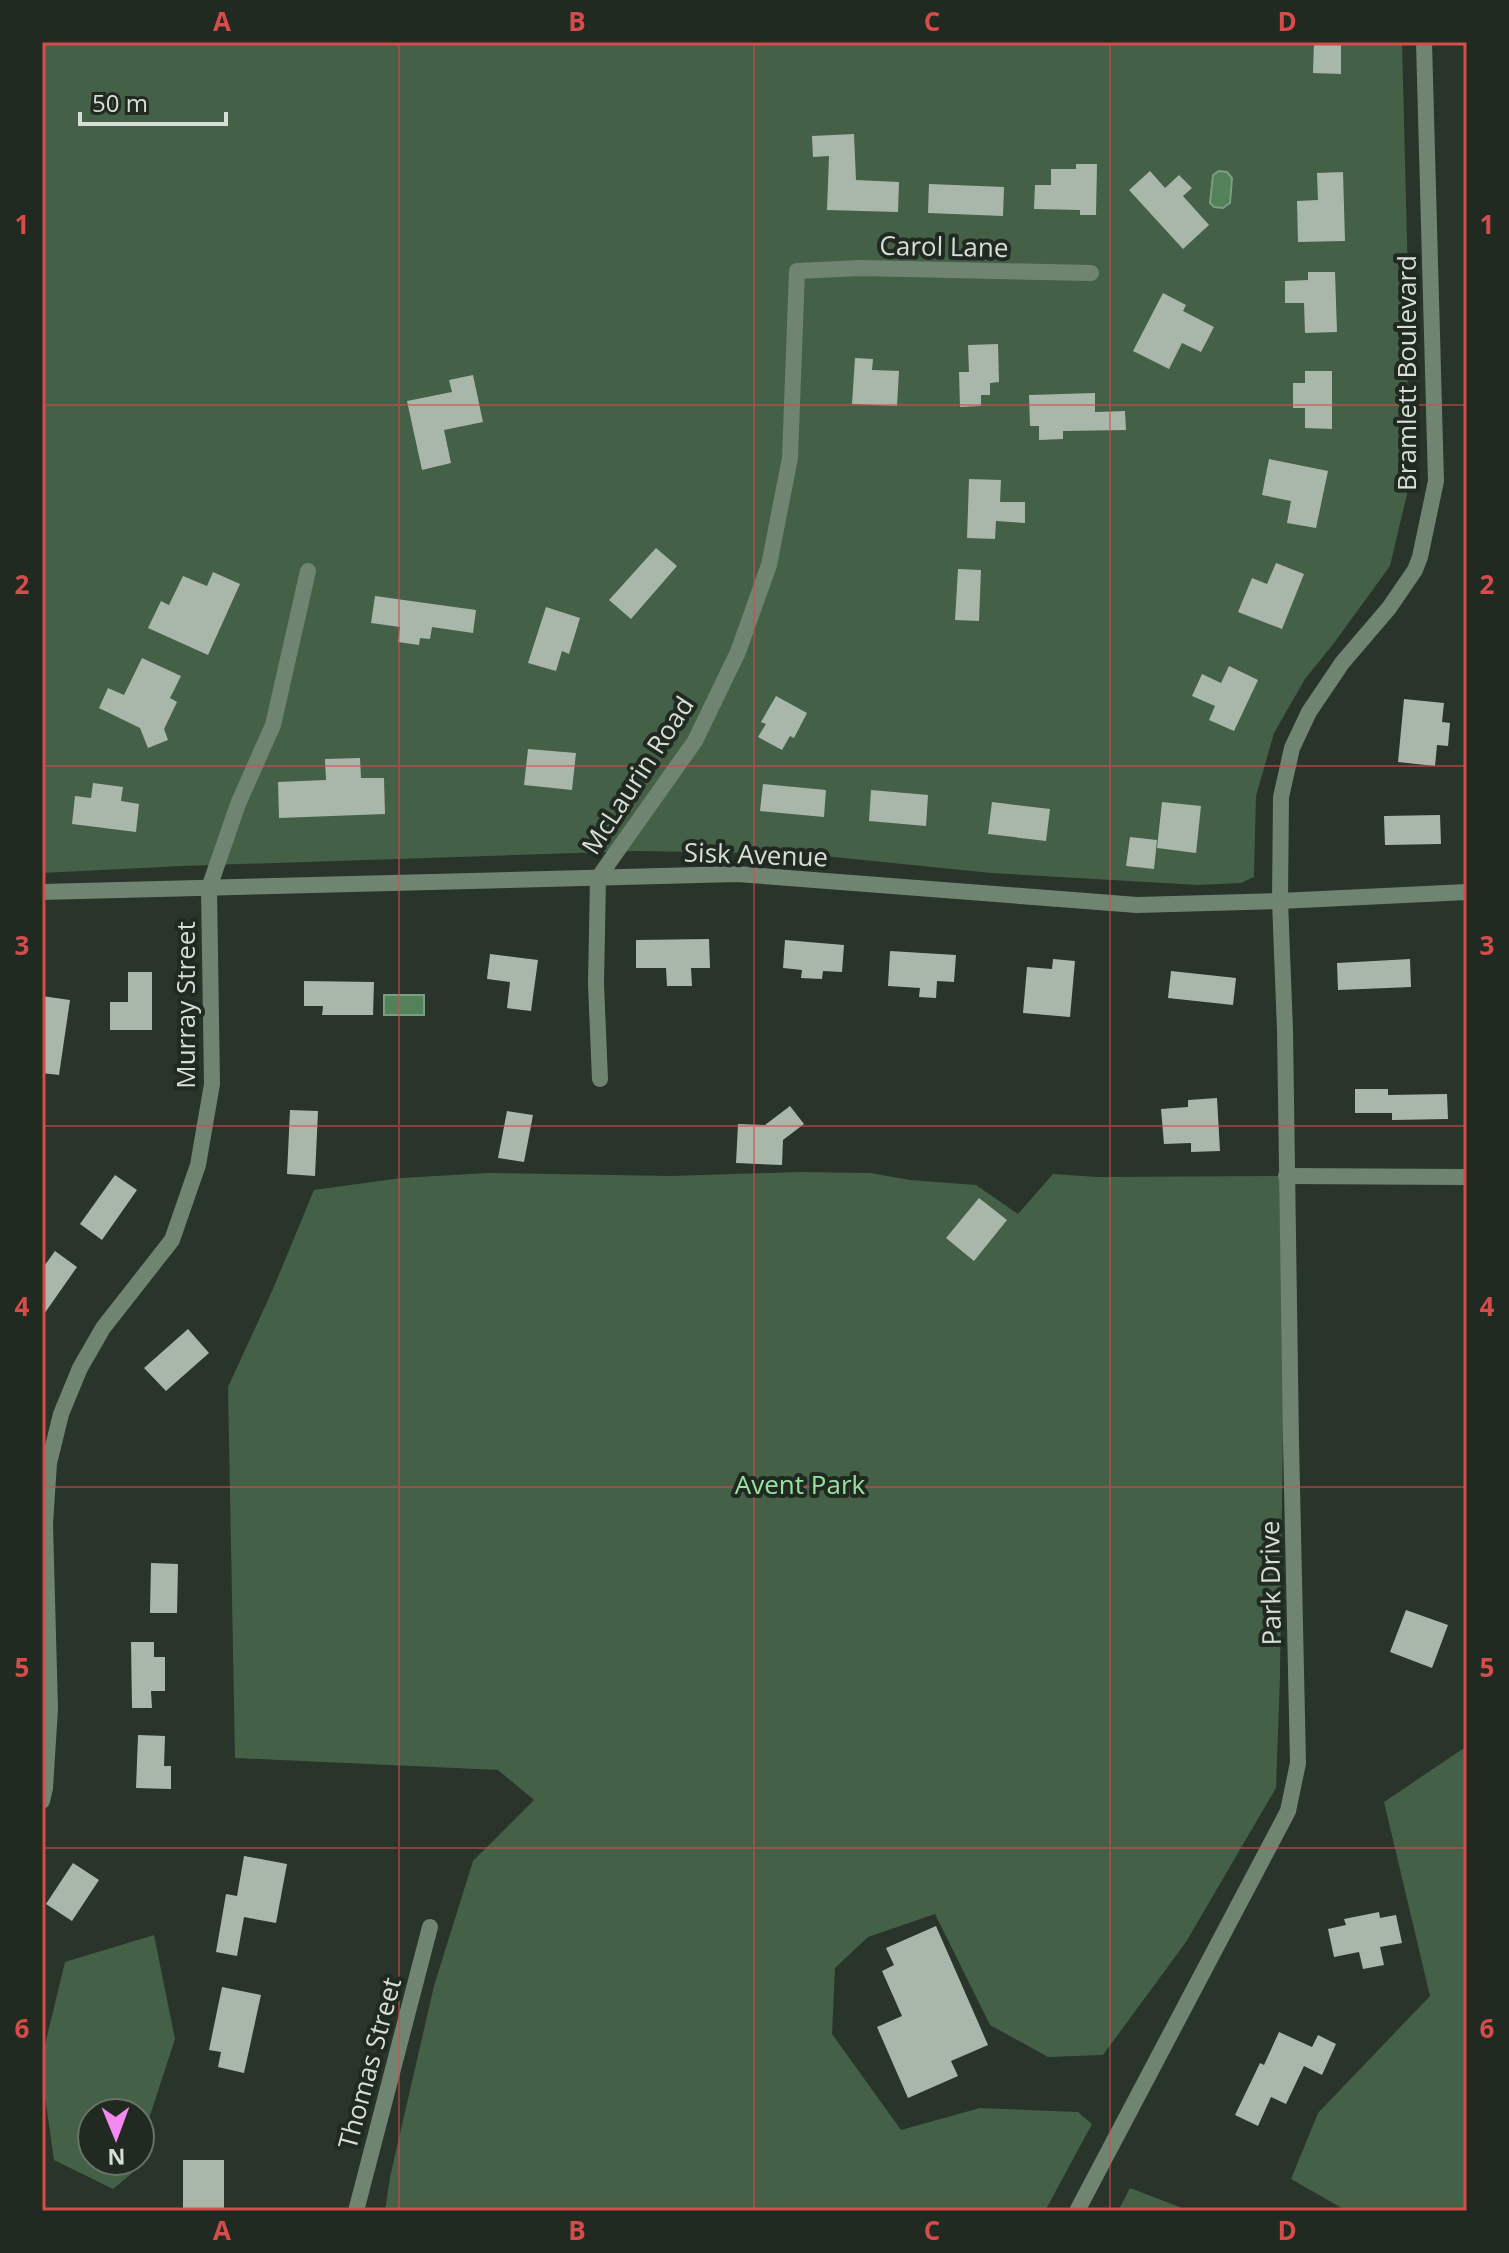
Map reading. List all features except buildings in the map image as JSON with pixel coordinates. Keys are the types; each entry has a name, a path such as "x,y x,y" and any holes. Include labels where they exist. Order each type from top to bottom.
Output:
{"street":[{"name":"Bramlett Boulevard","path":"1280,901 1281,797 1292,748 1309,712 1342,663 1389,608 1415,570 1436,481 1424,42"},
{"name":"Carol Lane","path":"797,271 860,268 1091,273"},
{"name":"McLaurin Road","path":"600,1079 596,984 598,878 695,741 738,652 769,565 790,458 797,271"},
{"name":"Murray Street","path":"42,1801 50,1709 45,1524 49,1463 61,1414 80,1368 103,1328 172,1240 198,1165 212,1084 209,888 238,804 273,725 308,571"},
{"name":"Sisk Avenue","path":"42,892 737,874 1137,905 1467,892"},
{"name":"Park Drive","path":"1077,2211 1288,1811 1298,1763 1280,901"},
{"path":"1286,1176 1467,1177"},
{"name":"Thomas Street","path":"356,2211 430,1927"}],"green space":[{"path":"42,42 1402,42 1408,279 1407,494 1390,566 1305,679 1274,733 1256,796 1254,877 1241,883 1198,885 991,873 804,854 637,851 42,873"},
{"name":"Avent Park","path":"488,1173 671,1176 870,1173 910,1180 976,1185 1018,1214 1053,1174 1097,1177 1286,1176 1276,1788 1186,1942 1103,2055 1048,2057 990,2025 935,1914 868,1937 835,1968 832,2034 901,2130 980,2108 1078,2112 1092,2124 1045,2211 385,2211 434,1986 473,1861 534,1800 498,1770 235,1758 228,1387 314,1190 401,1178"},
{"path":"1467,1746 1467,2211 1347,2211 1291,2179 1318,2113 1430,1996 1384,1802"},
{"path":"154,1935 175,2039 156,2097 76,2097 76,2171 54,2160 42,2076 42,2057 65,1962"},
{"path":"89,2177 127,2177 113,2189"},
{"path":"1130,2188 1190,2211 1118,2211"}],"shaded area":[{"path":"1219,171 1227,172 1232,178 1230,203 1223,208 1210,203 1213,175"},
{"path":"384,995 424,995 424,1015 384,1015"}]}
